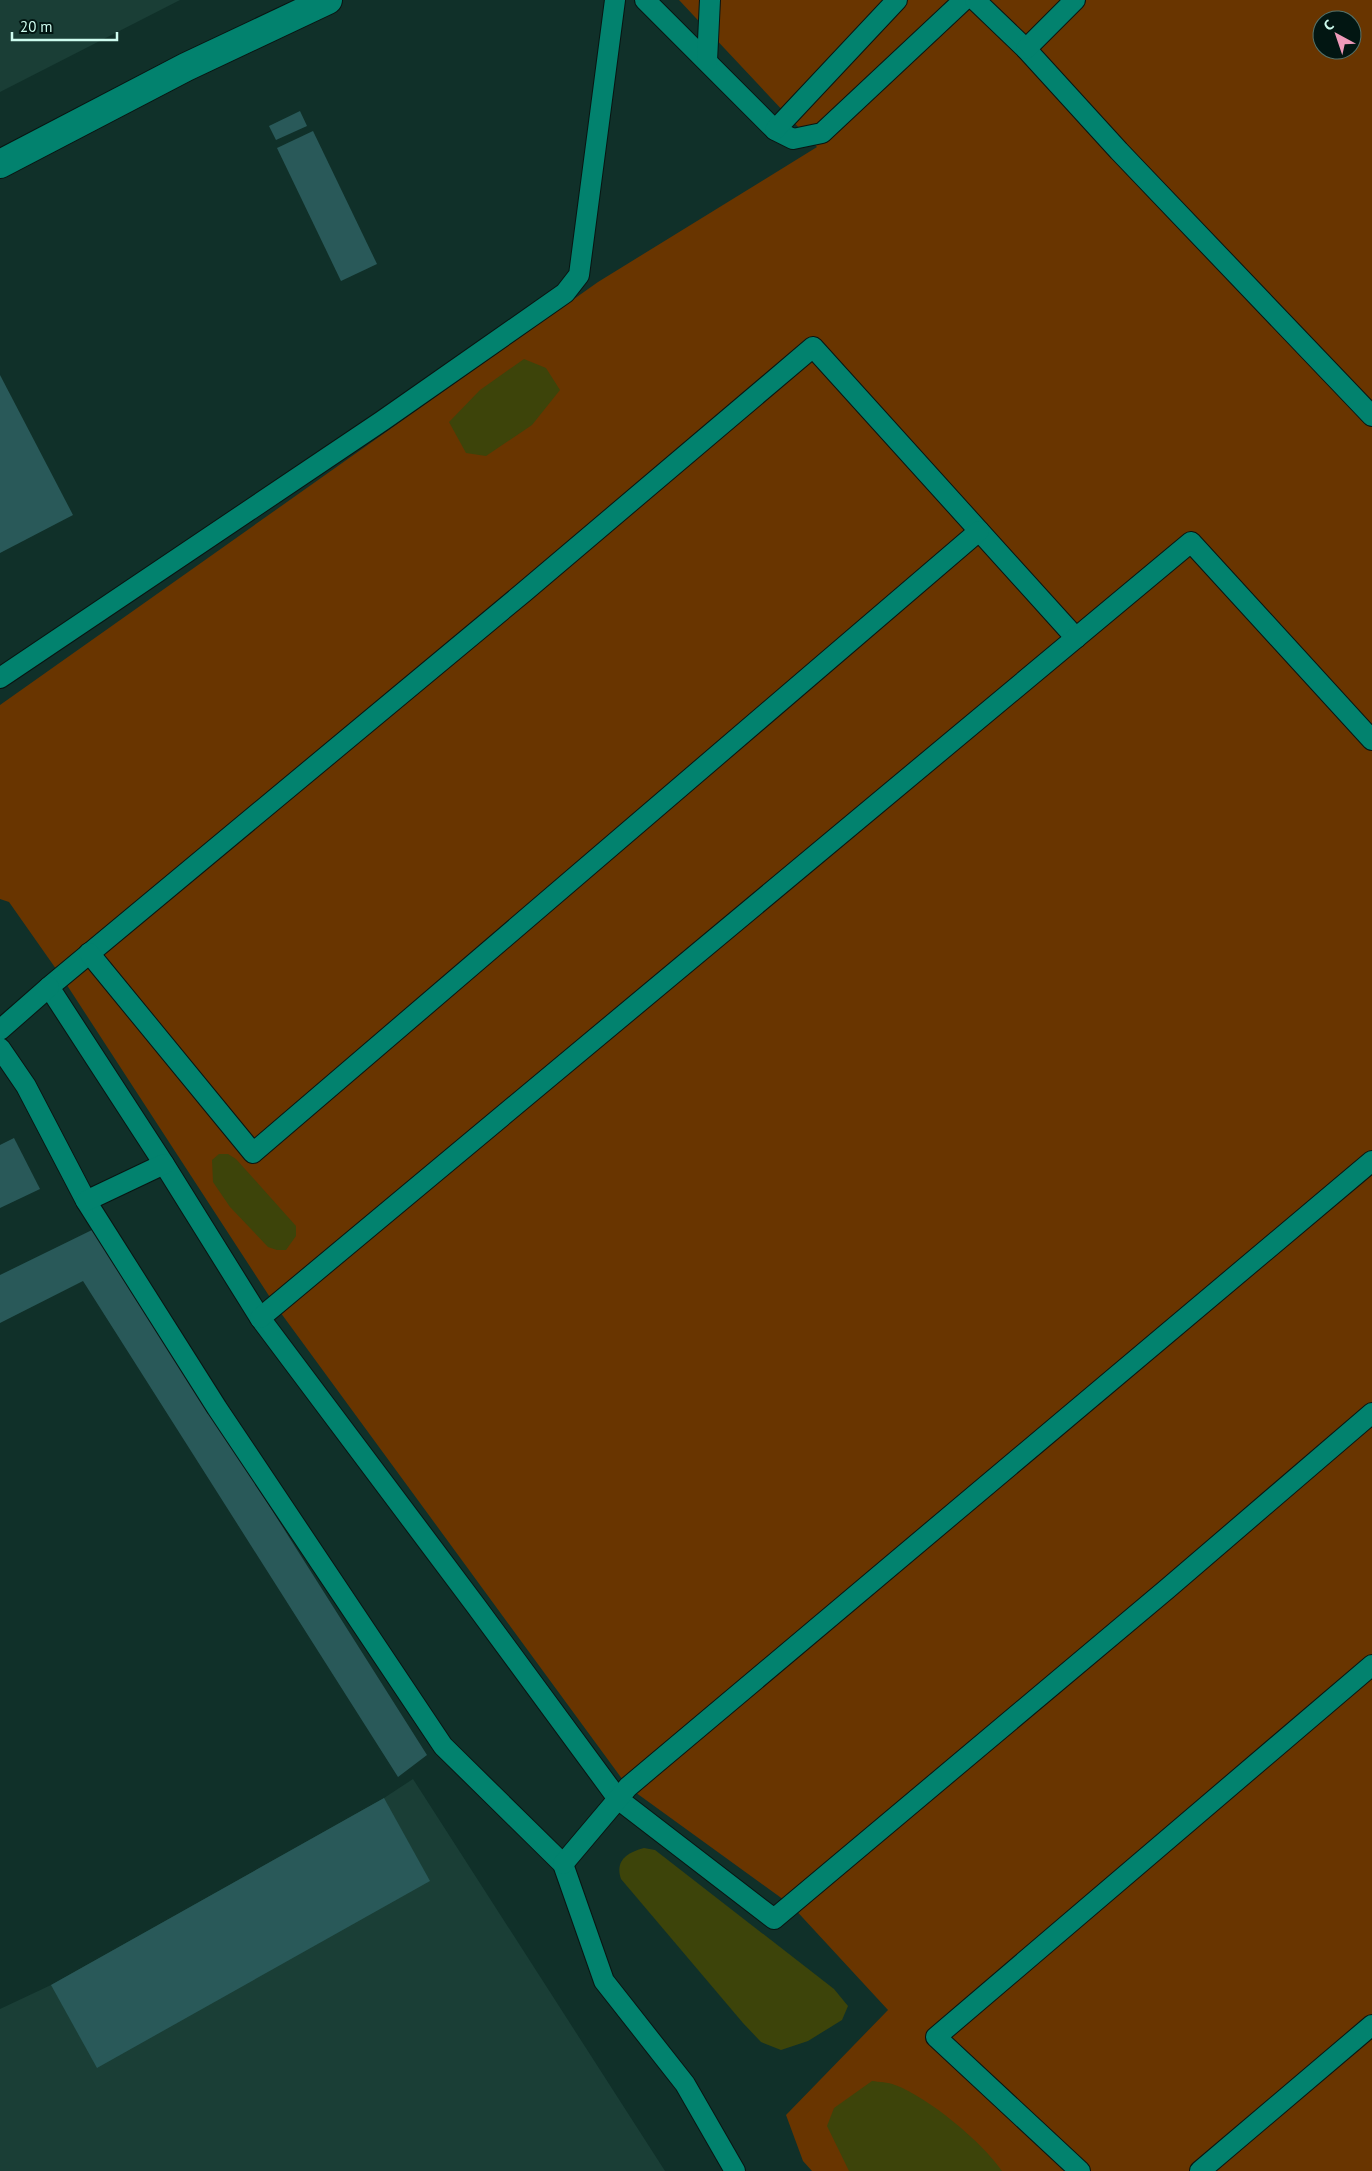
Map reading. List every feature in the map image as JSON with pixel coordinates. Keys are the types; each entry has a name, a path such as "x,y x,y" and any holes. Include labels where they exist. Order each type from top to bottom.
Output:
{"street":[{"path":"0,164 186,67 328,0"}],"lane":[{"path":"0,678 382,422 566,293 579,275 614,0"},
{"path":"645,0 775,130 794,139 822,133 964,0"},
{"path":"707,62 710,0"},
{"path":"775,130 897,0"},
{"path":"975,0 1026,49 1119,151 1372,416"},
{"path":"1026,49 1075,0"},
{"path":"0,1030 48,987 509,605 813,347 1076,638"},
{"path":"89,953 253,1153 979,530"},
{"path":"260,1318 1191,542 1372,740"},
{"path":"48,987 164,1164 260,1318 471,1598 618,1799 774,1919 1167,1590 1372,1413"},
{"path":"0,1048 26,1086 86,1200 216,1408 443,1746 563,1864 604,1981 685,2084 735,2171"},
{"path":"563,1864 628,1787 1372,1161"},
{"path":"86,1200 164,1164"},
{"path":"1080,2171 936,2037 1372,1665"},
{"path":"1200,2171 1372,2025"}],"shaded area":[{"path":"0,0 180,0 0,92"},
{"path":"679,0 1372,0 1372,2171 812,2171 803,2161 786,2115 888,2010 791,1905 628,1787 275,1305 61,976 9,902 0,899 0,705 598,282 817,147"},
{"path":"524,359 546,368 560,390 532,425 486,456 466,453 449,422 480,390"},
{"path":"219,1154 228,1154 236,1159 296,1226 296,1236 286,1250 268,1247 230,1207 213,1182 212,1160"},
{"path":"413,1779 665,2171 0,2171 0,2009 51,1985 384,1798"},
{"path":"644,1848 655,1850 834,1989 848,2006 842,2020 808,2041 781,2050 761,2042 621,1879 621,1863 627,1855"},
{"path":"872,2081 895,2085 923,2099 968,2134 1002,2171 849,2171 827,2126 834,2108"}],"building":[{"path":"300,111 307,126 276,140 269,126"},
{"path":"313,131 377,264 341,281 277,148"},
{"path":"0,375 73,515 0,553"},
{"path":"14,1138 40,1189 0,1208 0,1145"},
{"path":"94,1229 427,1755 398,1777 83,1281 0,1323 0,1275"},
{"path":"384,1798 430,1881 97,2068 51,1985"}]}
